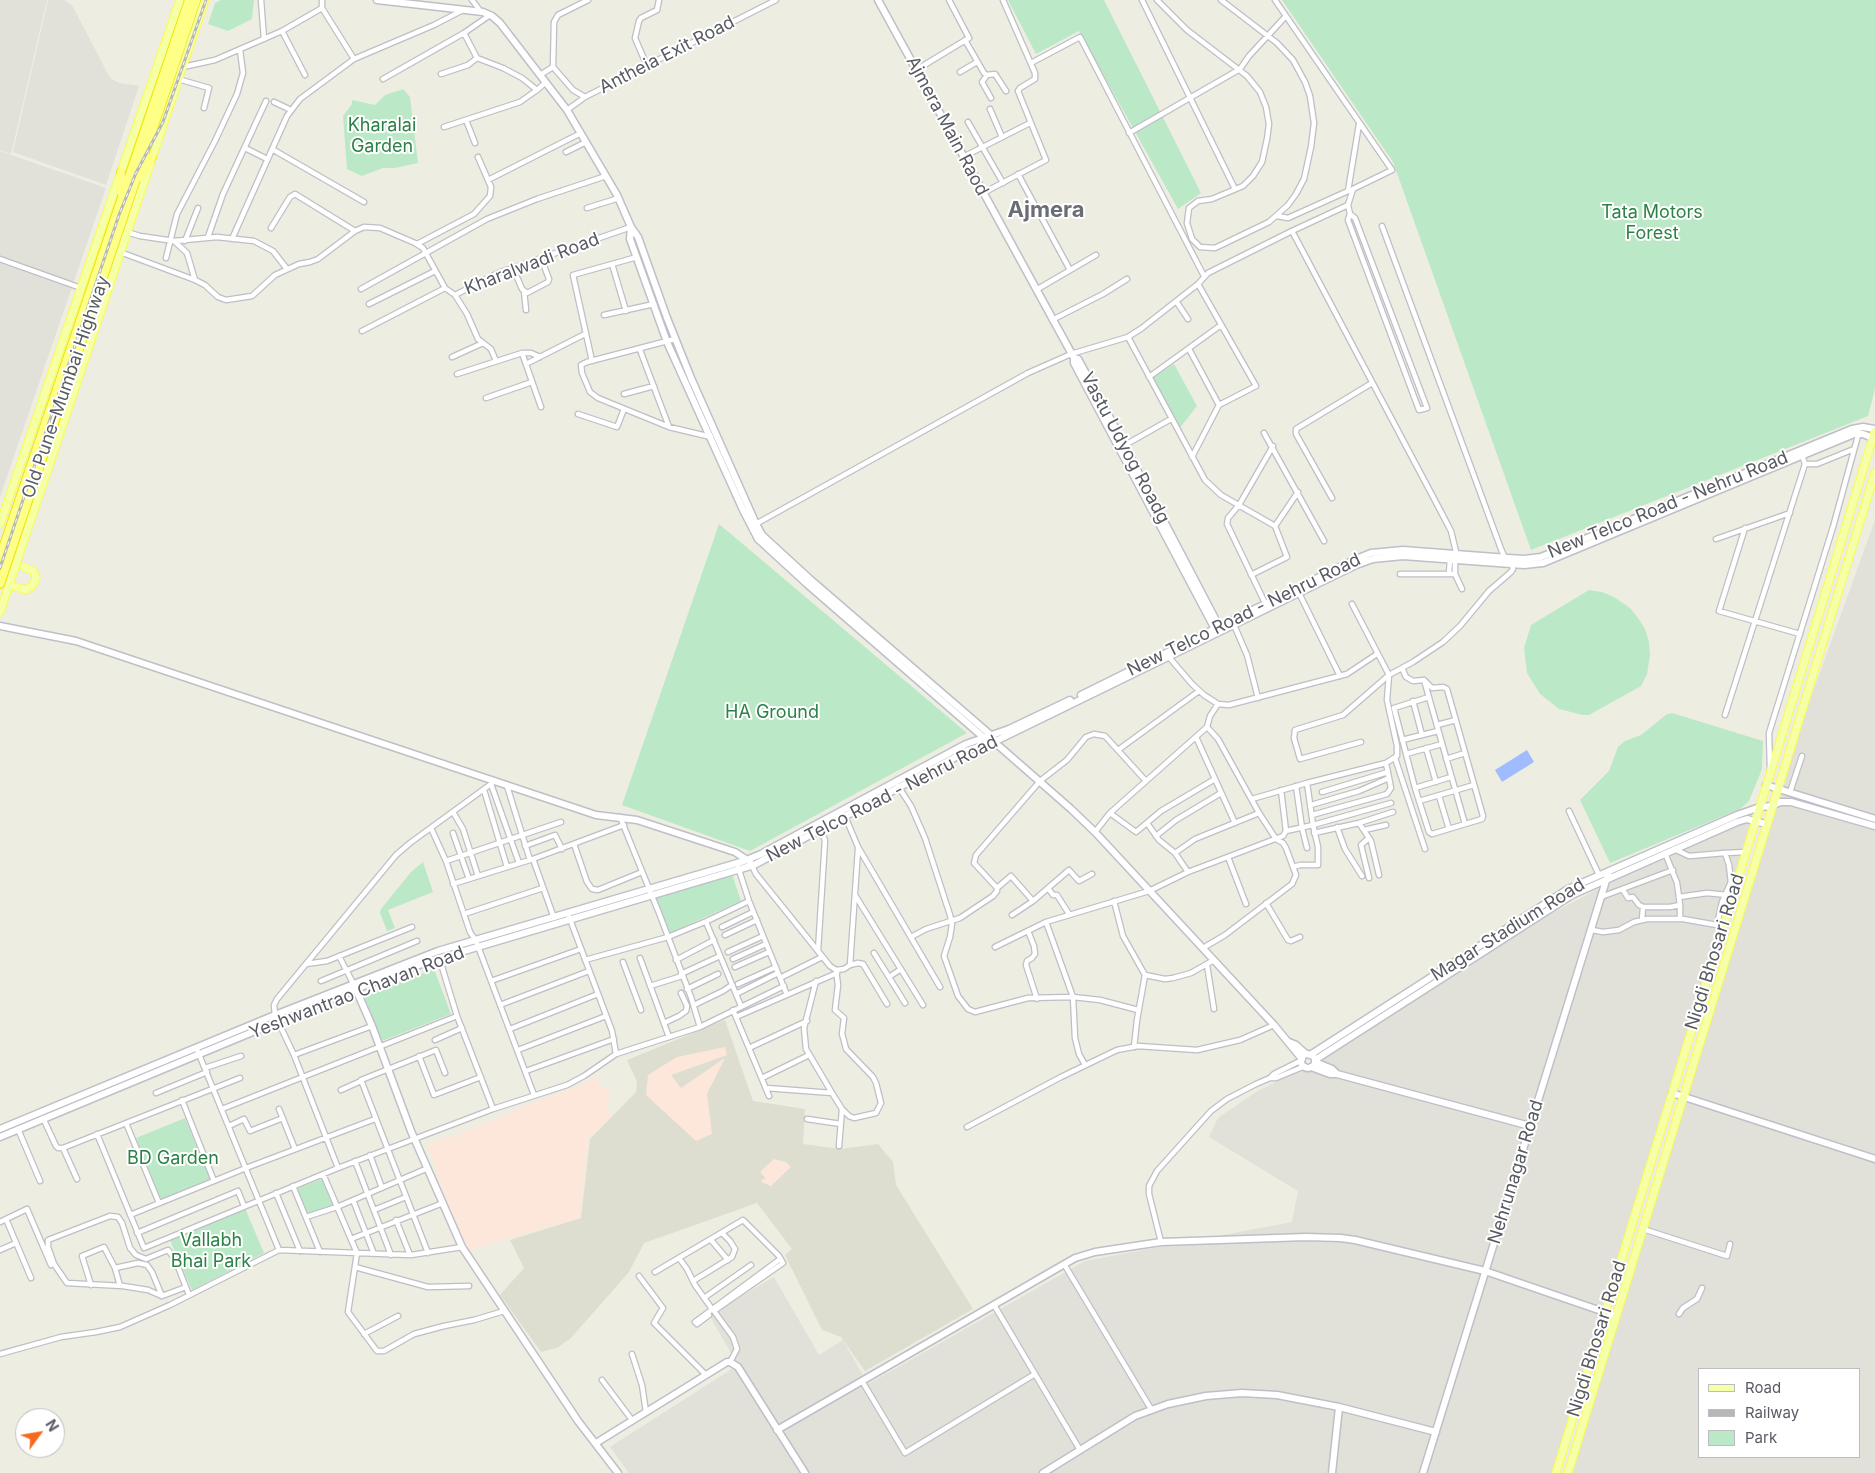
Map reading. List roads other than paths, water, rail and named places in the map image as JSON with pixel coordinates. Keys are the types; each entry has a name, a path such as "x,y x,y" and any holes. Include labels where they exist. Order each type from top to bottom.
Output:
{"highway":[{"name":"Old Pune–Mumbai Highway","path":"0,557 189,0"},
{"path":"133,190 196,0"},
{"path":"133,190 152,157"},
{"path":"120,200 121,172"},
{"name":"Old Pune–Mumbai Highway","path":"0,584 133,190"}],"main road":[{"path":"0,524 180,0"},
{"path":"0,612 205,0"},
{"name":"Nigdi Bhosari Road","path":"1556,1473 1672,1093 1733,884 1756,821 1875,434"},
{"name":"Nigdi Bhosari Road","path":"1568,1473 1875,473"},
{"path":"9,585 26,590 33,585 36,575 33,571 24,567"}],"street":[{"path":"261,0 264,39"},
{"path":"322,0 322,8 354,59"},
{"path":"378,0 480,12 490,15 500,23 546,82 582,133 619,198 631,227 638,237 675,339 714,437"},
{"path":"472,0 480,12"},
{"path":"540,75 553,67 554,22 558,15 588,0"},
{"path":"644,59 635,38 639,21 641,18 657,10 659,0"},
{"name":"Antheia Exit Road","path":"567,110 585,97 776,0"},
{"name":"Ajmera Main Raod","path":"878,0 1072,356"},
{"path":"916,70 969,38 949,0"},
{"path":"983,193 1046,160 1018,90 1036,77 1003,0"},
{"path":"1142,0 1235,189"},
{"path":"1157,0 1188,30 1240,69 1260,92 1266,107 1269,124 1266,146 1258,170 1247,182 1235,189 1212,200 1198,201 1189,208 1187,215 1189,230 1196,244 1200,247 1215,248 1269,222 1277,216 1296,194 1304,179 1312,147 1314,123 1310,96 1300,70 1285,50 1222,0"},
{"path":"1275,0 1392,170 1353,189 1348,205 1350,214 1348,220 1419,410 1427,408 1355,218 1350,214"},
{"path":"182,67 215,60 240,50 322,8"},
{"path":"232,239 291,110 306,93 354,59 434,25 463,10"},
{"path":"383,78 464,33 490,15"},
{"path":"1129,132 1240,69 1286,16"},
{"path":"282,30 304,75"},
{"path":"464,33 477,58 516,75 537,90"},
{"path":"1031,63 1080,37 1204,276"},
{"path":"966,40 987,75"},
{"path":"166,258 177,214 237,94 242,73 240,50"},
{"path":"441,74 468,65 477,58"},
{"path":"960,72 978,62"},
{"name":"Antheia Exit Road","path":"553,67 573,90 585,97"},
{"path":"991,98 982,82 987,75 995,74 1006,91"},
{"path":"178,79 209,88 204,108"},
{"path":"444,127 520,102 546,82"},
{"path":"208,237 222,194 266,101"},
{"path":"274,102 291,110"},
{"path":"990,109 1002,138"},
{"path":"466,120 475,143"},
{"path":"968,122 1002,183"},
{"path":"963,158 1030,123"},
{"path":"1277,216 1288,218 1348,191 1359,124"},
{"path":"488,180 582,133"},
{"path":"566,152 586,142"},
{"path":"245,148 267,159"},
{"path":"272,149 364,202"},
{"path":"417,244 461,222 478,211 492,193 478,157"},
{"path":"1018,174 1070,270"},
{"path":"361,289 472,227 517,206 606,176"},
{"path":"271,228 290,197 295,194 355,231"},
{"path":"587,208 619,198"},
{"path":"754,525 1028,373 1128,337 1198,284 1204,276 1232,260 1348,205"},
{"path":"185,241 198,208"},
{"path":"1361,742 1300,759 1294,738 1296,730 1343,715 1388,675 1430,651 1448,638 1489,591 1511,572 1510,561 1501,549 1382,226"},
{"name":"Kharalwadi Road","path":"120,252 195,280 206,286 218,297 226,300 252,296 275,275 299,264 318,259 355,231 364,227 380,228 422,248 445,288 455,295 513,268 631,227"},
{"path":"631,227 630,239 667,342 714,437 754,525 758,539 807,584 984,737"},
{"path":"1292,231 1451,531 1455,558 1452,574 1462,589"},
{"path":"127,232 140,236 185,241 208,237 254,241 266,246 278,256 287,269"},
{"path":"172,240 187,253 195,280"},
{"path":"1358,245 1364,243"},
{"path":"1036,290 1096,255"},
{"path":"592,361 573,275 637,257"},
{"path":"524,291 527,293 548,282 549,279 541,258"},
{"path":"0,259 81,288"},
{"path":"612,264 626,311"},
{"path":"513,268 524,291 526,310"},
{"path":"369,304 435,271"},
{"path":"1052,320 1103,294 1127,279"},
{"path":"1372,285 1379,282"},
{"path":"1192,457 1219,405 1256,386 1198,284"},
{"path":"362,331 445,288"},
{"path":"455,295 467,314 478,339 491,349 496,361"},
{"path":"1176,301 1188,319"},
{"path":"604,315 654,304"},
{"path":"1149,377 1221,325"},
{"path":"526,364 585,334"},
{"path":"1128,337 1171,419 1210,486 1221,495 1275,526 1287,556 1251,575"},
{"path":"675,339 583,364 581,367 590,392 595,397 669,427 714,437"},
{"path":"452,357 483,343"},
{"path":"1189,349 1219,405"},
{"path":"640,350 669,427"},
{"path":"457,374 522,352 540,357"},
{"path":"522,352 541,407"},
{"name":"Vastu Udyog Roadg","path":"1072,356 1078,359 1218,629"},
{"path":"1401,361 1408,358"},
{"path":"486,398 532,382"},
{"path":"1332,498 1296,434 1296,429 1372,383"},
{"path":"624,394 654,386"},
{"path":"578,414 617,427 624,409"},
{"path":"1124,448 1171,419"},
{"name":"New Telco Road - Nehru Road","path":"897,785 969,750 994,741 1010,729 1167,655 1354,560 1403,550 1455,558 1510,561 1541,557 1702,494 1801,453 1852,429 1860,430"},
{"path":"1770,772 1769,733 1833,527 1854,449 1860,430 1875,434"},
{"path":"1264,432 1324,541"},
{"path":"1266,606 1227,524 1228,518 1239,505 1273,446"},
{"path":"1805,464 1817,464 1854,449"},
{"path":"1725,715 1805,464 1801,453"},
{"path":"1275,526 1298,492"},
{"path":"1716,539 1790,512"},
{"path":"754,525 762,535 811,580 1040,781 1095,832 1274,1025 1292,1048 1330,1074 1337,1074 1530,1126"},
{"path":"1833,527 1845,530"},
{"path":"1745,528 1719,611 1800,634"},
{"path":"1400,574 1452,574"},
{"path":"1298,590 1340,676"},
{"path":"1252,799 1386,763 1395,758 1398,751 1386,700 1388,675 1352,604"},
{"name":"New Telco Road - Nehru Road","path":"1218,629 1234,625 1266,606"},
{"path":"1234,625 1247,655 1258,698"},
{"path":"0,626 76,641 493,783 596,815 637,820 735,852 751,863 756,874 836,972 838,985 835,1010 844,1018 842,1034 846,1049 873,1077 876,1083 881,1104 876,1113 854,1118 842,1110 804,1042 804,1028 816,981"},
{"path":"1167,655 1199,690 1218,704 1237,704 1347,674 1377,654"},
{"path":"1402,668 1406,677 1413,681 1424,680 1435,689 1446,688 1483,818 1430,834 1415,788 1394,708 1429,697"},
{"path":"1424,680 1465,824"},
{"path":"1118,750 1199,690"},
{"path":"1413,701 1422,735"},
{"path":"1095,832 1110,813 1207,727 1210,716 1218,704"},
{"path":"1402,740 1422,735 1456,720"},
{"path":"1203,948 1225,935 1294,882 1296,875 1283,843 1276,839 1259,813 1218,739 1207,727"},
{"path":"997,888 974,863 976,855 1040,781 1067,760 1089,735 1102,734 1146,781"},
{"name":"New Telco Road - Nehru Road","path":"751,863 897,785 966,744 984,737 994,741"},
{"path":"1196,737 1235,824"},
{"path":"1406,754 1442,744"},
{"path":"1426,748 1436,782"},
{"path":"1446,759 1465,753"},
{"path":"1790,792 1802,756"},
{"path":"1395,758 1425,849"},
{"path":"1312,815 1387,794 1391,788 1386,763"},
{"path":"1322,792 1356,780 1388,772"},
{"path":"1415,788 1451,777"},
{"path":"1311,805 1359,792 1389,778"},
{"path":"1110,813 1136,832 1170,805 1215,779"},
{"path":"338,1168 294,1055 277,1018 274,1009 277,999 396,855 493,783"},
{"path":"493,783 519,864"},
{"path":"1293,867 1318,865 1318,847 1314,833 1307,783"},
{"path":"897,785 911,806 925,838 951,922 950,937 944,956 958,996 968,1009 975,1012 1028,998 1073,997 1100,1000 1138,1014"},
{"path":"1419,801 1474,785"},
{"path":"1766,785 1875,819"},
{"path":"507,786 522,835 554,918"},
{"path":"1296,786 1307,848"},
{"path":"484,790 507,867"},
{"path":"1281,790 1286,832"},
{"path":"1156,836 1176,820 1221,793"},
{"path":"1439,796 1449,829"},
{"name":"Magar Stadium Road","path":"1162,1242 1149,1194 1149,1186 1157,1171 1222,1102 1240,1091 1270,1078 1276,1078 1308,1060 1565,899 1736,815 1785,801 1797,802 1875,826"},
{"path":"995,947 1046,922 1149,891 1188,872 1276,839 1286,832 1391,803"},
{"path":"1569,810 1599,875"},
{"path":"453,812 463,829 478,876"},
{"path":"1314,833 1359,823 1393,812"},
{"path":"1175,853 1195,839 1259,813"},
{"path":"844,814 858,847 940,987"},
{"name":"New Telco Road - Nehru Road","path":"751,863 820,830 844,814"},
{"path":"620,817 668,936 694,1005 700,1027"},
{"name":"Magar Stadium Road","path":"1308,1060 1561,894 1599,875 1663,851 1674,849 1737,822 1747,819 1766,824"},
{"path":"446,861 561,822"},
{"path":"1147,823 1156,836 1175,853 1188,872"},
{"path":"1359,823 1369,838 1379,875"},
{"path":"453,884 532,860 624,825"},
{"path":"1364,830 1386,825"},
{"path":"1337,827 1345,849 1362,876"},
{"path":"431,828 446,861 470,932 477,944 534,1095"},
{"path":"818,951 825,840 820,830"},
{"path":"453,833 469,879"},
{"path":"526,846 555,836 562,849"},
{"path":"1369,838 1360,845 1369,878"},
{"path":"574,844 587,882 592,889 598,890 642,872"},
{"path":"850,965 858,847"},
{"path":"1674,849 1689,856 1746,852"},
{"path":"1663,851 1673,870 1677,883 1680,919"},
{"path":"1592,930 1603,932 1619,930 1642,920 1680,919 1717,925 1722,902 1733,884 1726,853"},
{"path":"1228,857 1246,904"},
{"name":"Yeshwantrao Chavan Road","path":"0,1129 42,1115 438,951 477,944 751,863"},
{"path":"738,867 753,912 787,995"},
{"path":"1012,915 1069,870 1078,881 1092,874"},
{"path":"1601,897 1673,870"},
{"name":"Nehrunagar Road","path":"1423,1473 1609,871"},
{"path":"910,937 926,929 960,918 993,896 997,888 1011,876 1033,900"},
{"path":"464,914 543,888"},
{"path":"1048,888 1054,895 1057,895 1069,914"},
{"path":"1623,890 1628,898 1633,897 1638,905 1643,907 1680,905"},
{"path":"1679,897 1707,893 1727,895"},
{"path":"855,895 923,1005"},
{"path":"585,960 668,936 706,922 749,901"},
{"path":"1114,901 1123,936 1146,975 1134,1047"},
{"path":"1266,903 1288,940 1300,937"},
{"path":"1642,920 1643,907"},
{"path":"722,927 753,912"},
{"path":"569,917 614,1039 616,1054"},
{"name":"Yeshwantrao Chavan Road","path":"355,986 554,918 569,917"},
{"path":"725,935 757,920"},
{"path":"706,922 741,1006"},
{"path":"1046,922 1073,997 1076,1046 1084,1065"},
{"path":"306,964 322,963 412,927"},
{"path":"1028,931 1035,954 1027,961 1026,965 1037,999"},
{"path":"728,952 763,936"},
{"path":"676,960 714,940"},
{"path":"321,981 417,941"},
{"path":"733,959 766,944"},
{"path":"491,981 581,949"},
{"path":"438,951 457,1016 493,1109"},
{"path":"735,967 769,952"},
{"path":"874,953 905,1003"},
{"path":"339,956 355,986 372,1026 387,1068 462,1247 578,1421 618,1473"},
{"path":"650,986 682,975 720,956"},
{"path":"780,978 822,957"},
{"path":"640,958 669,1037"},
{"path":"1146,975 1165,979 1173,978 1191,973 1214,960"},
{"path":"623,962 640,1010"},
{"path":"736,1018 858,963 866,967 887,1004"},
{"path":"1207,965 1214,1009"},
{"path":"738,984 776,967"},
{"path":"889,977 901,969"},
{"path":"500,1005 589,971"},
{"path":"736,994 778,973"},
{"path":"687,989 718,974"},
{"path":"694,1005 724,991 732,985"},
{"path":"96,1134 144,1248 160,1243 276,1192 354,1161 493,1109 576,1081 616,1054 700,1027 784,986"},
{"path":"664,1023 686,1011 687,1006 681,993"},
{"path":"510,1029 598,994"},
{"path":"733,1010 769,1096"},
{"path":"222,1109 457,1016"},
{"path":"518,1050 606,1016"},
{"path":"749,1048 807,1020"},
{"path":"967,1127 1084,1065 1117,1050 1134,1047 1197,1050 1240,1040 1274,1025"},
{"path":"294,1055 372,1026"},
{"path":"435,1040 462,1028"},
{"path":"526,1071 614,1039"},
{"path":"341,1090 387,1068 436,1050 445,1073"},
{"path":"198,1051 279,1250"},
{"path":"762,1078 810,1055"},
{"path":"156,1093 241,1056"},
{"path":"419,1056 434,1095 481,1077"},
{"path":"42,1115 56,1146 63,1148 240,1078"},
{"path":"361,1082 428,1253"},
{"path":"766,1088 832,1093"},
{"path":"1672,1093 1875,1158"},
{"path":"182,1100 214,1181"},
{"path":"279,1109 295,1149"},
{"path":"839,1146 842,1110"},
{"name":"Yeshwantrao Chavan Road","path":"0,1137 42,1115"},
{"path":"229,1126 244,1119 250,1131 283,1118"},
{"path":"130,1215 375,1119"},
{"path":"807,1119 841,1124"},
{"path":"126,1123 159,1203"},
{"path":"18,1129 40,1181"},
{"path":"63,1148 77,1178"},
{"path":"370,1155 382,1188"},
{"path":"354,1161 391,1255"},
{"path":"306,1217 337,1207 428,1168"},
{"path":"323,1174 357,1253 348,1312 376,1349 382,1352 414,1334 504,1311"},
{"path":"292,1186 320,1252"},
{"path":"138,1233 238,1191 244,1206"},
{"path":"276,1192 300,1251"},
{"path":"374,1210 406,1197"},
{"path":"354,1200 374,1254"},
{"path":"351,1239 443,1203"},
{"path":"0,1222 27,1209 52,1266"},
{"path":"168,1250 146,1259 136,1255 130,1248 122,1223 118,1217 110,1216 48,1240 48,1247 54,1264 67,1283 120,1286 148,1290 162,1296 186,1287"},
{"path":"6,1219 31,1278"},
{"path":"396,1220 410,1255"},
{"path":"655,1272 743,1220 783,1262 696,1323"},
{"path":"1643,1229 1727,1256 1730,1244"},
{"path":"693,1281 732,1257 736,1250 722,1233"},
{"path":"777,1430 1075,1258 1095,1252 1162,1242 1306,1237 1341,1238 1485,1271 1616,1316"},
{"path":"711,1240 728,1260"},
{"path":"0,1250 16,1242"},
{"path":"160,1243 162,1248 168,1250 175,1259 189,1295"},
{"path":"91,1285 82,1256 104,1247 115,1268 120,1286"},
{"path":"0,1354 61,1337 113,1329 170,1305 279,1250 410,1255 462,1247"},
{"path":"596,1443 727,1362 730,1362 737,1350 732,1337 704,1298 679,1258"},
{"path":"115,1268 138,1263 147,1265 162,1296"},
{"path":"1064,1264 1151,1409"},
{"path":"704,1298 751,1265"},
{"path":"355,1267 428,1287 469,1286"},
{"path":"639,1276 663,1308 654,1323 706,1375"},
{"path":"1679,1314 1683,1308 1697,1299 1702,1288"},
{"path":"994,1305 1080,1450"},
{"path":"364,1334 398,1316"},
{"path":"632,1354 642,1385 646,1412"},
{"path":"730,1362 738,1367 805,1473"},
{"path":"862,1381 905,1453 1035,1374"},
{"path":"602,1380 632,1420"},
{"path":"1043,1473 1116,1427 1151,1409 1206,1396 1242,1393 1277,1395 1340,1408 1436,1432"},
{"path":"1332,1473 1340,1408"}],"water":[{"path":"1527,750 1534,762 1502,782 1495,770"}],"railway":[{"path":"0,568 119,215 136,173 163,122 206,0"}],"district":[{"name":"Ajmera","path":"1046,210"}],"park label":[{"name":"Kharalai Garden","path":"382,136"},
{"name":"Tata Motors Forest","path":"1652,223"},
{"name":"HA Ground","path":"772,713"},
{"name":"BD Garden","path":"173,1159"},
{"name":"Vallabh Bhai Park","path":"211,1251"}]}
